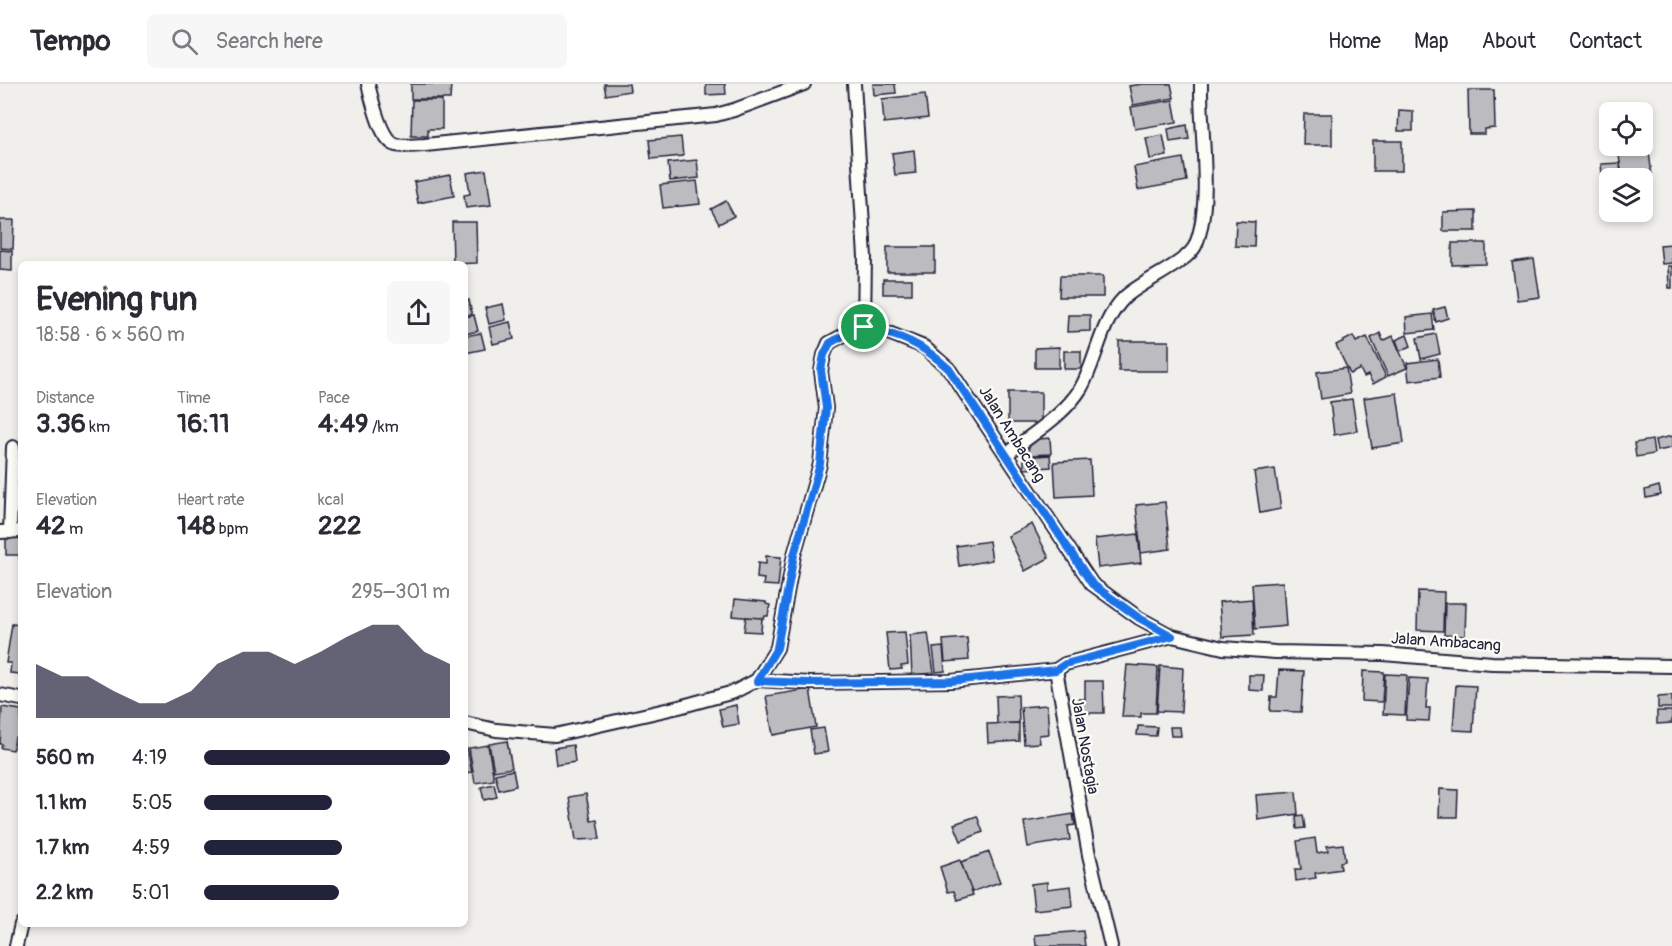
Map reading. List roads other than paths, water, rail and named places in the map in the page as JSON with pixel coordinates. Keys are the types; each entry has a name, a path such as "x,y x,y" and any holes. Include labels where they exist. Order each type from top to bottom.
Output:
{"street":[{"path":"368,84 382,130 396,145 425,145 716,115 804,84"},
{"path":"757,681 777,648 794,555 820,464 826,408 821,370 824,355 830,343 848,332 864,327 865,257 854,84"},
{"path":"1006,455 1070,403 1088,375 1115,310 1124,297 1184,258 1196,245 1203,208 1201,84"},
{"name":"Jalan Ambacang","path":"864,327 909,340 924,347 949,369 968,394 1092,584 1139,618 1172,636 1223,648 1275,652 1383,654 1492,663 1672,666"},
{"path":"10,532 13,447"},
{"path":"468,724 496,730 555,735 679,708 734,692 757,681 809,683 951,681 1056,670 1065,664 1172,636"},
{"name":"Jalan Nostagia","path":"1056,670 1087,844 1111,946"},
{"path":"0,695 18,698"},
{"path":"16,946 20,927"}]}
